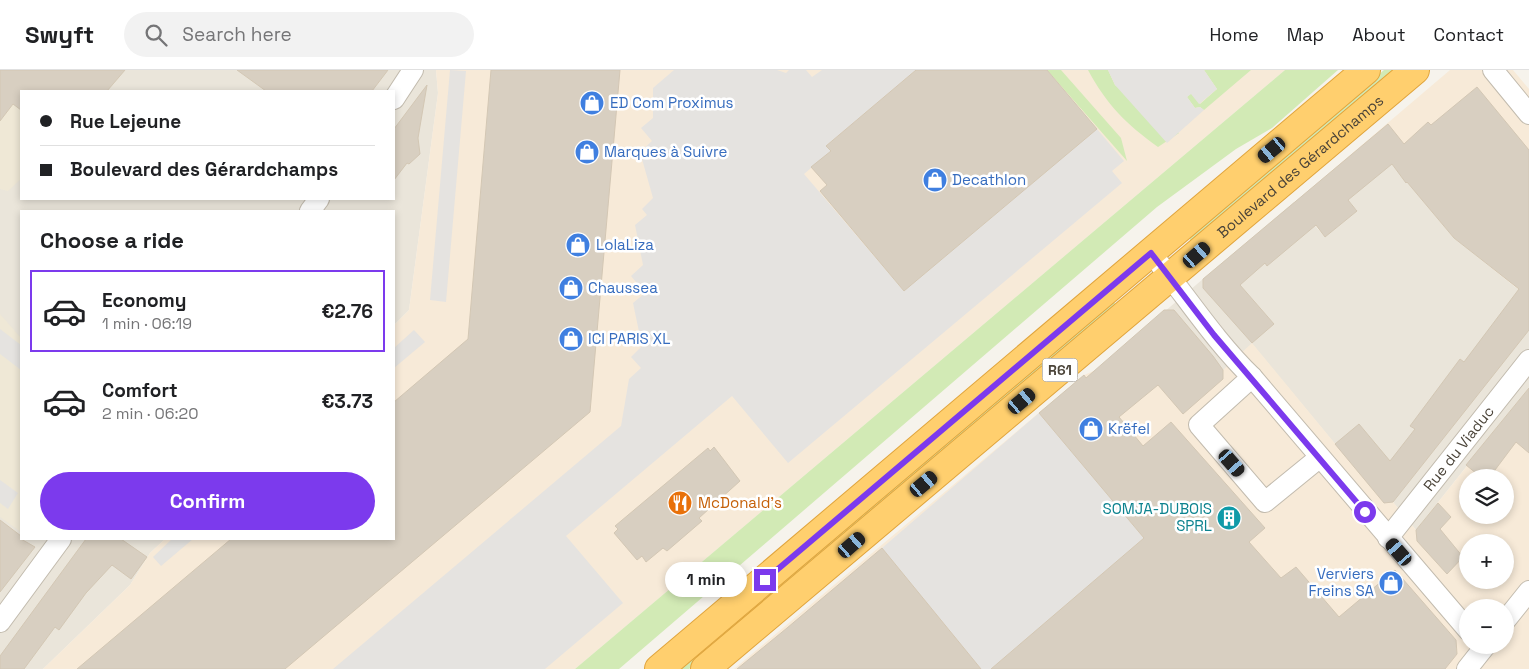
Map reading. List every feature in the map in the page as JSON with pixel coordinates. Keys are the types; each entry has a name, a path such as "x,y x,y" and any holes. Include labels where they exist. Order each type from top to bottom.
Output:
{"highway":[{"name":"Boulevard des Gérardchamps","path":"659,669 1366,70"},
{"name":"Boulevard des Gérardchamps","path":"705,669 1415,70"}],"street":[{"path":"395,97 413,70"},
{"path":"1493,70 1529,114"},
{"path":"1151,253 1171,277 1193,310 1459,620"},
{"name":"Rue du Viaduc","path":"1388,538 1529,360"},
{"path":"1252,377 1199,425 1265,502 1319,458"},
{"path":"0,622 59,540"},
{"path":"1514,610 1529,591"},
{"path":"1467,669 1478,654"}],"shaded area":[{"path":"0,70 436,70 438,93 409,310 395,324 395,210 20,210 20,540 164,540 150,553 130,585 43,669 0,669"},
{"path":"0,70 125,70 108,90 20,90 20,180 8,191 0,189"},
{"path":"436,70 1285,70 575,669 43,669 130,585 150,553 164,540 395,540 395,324 409,310 438,93"},
{"path":"450,70 466,71 446,302 430,300"},
{"path":"674,70 777,70 786,73 789,70 806,70 812,77 822,70 916,70 827,145 831,151 804,174 904,291 1097,129 1124,161 1112,171 1122,183 788,463 732,396 566,536 623,603 545,669 333,669 621,426 629,379 641,368 631,357 642,346 633,303 645,293 631,276 643,265 635,225 647,215 642,209 653,198 640,152 652,141 641,128 653,118 653,88"},
{"path":"1108,70 1204,70 1217,89 1199,104 1191,94 1187,97 1195,108 1200,107 1204,110 1167,143 1115,85"},
{"path":"1450,70 1513,70 1529,89 1529,298 1453,237 1391,163 1348,200 1357,211 1325,237 1296,201"},
{"path":"1391,162 1453,237 1529,298 1529,388 1465,469 1459,469 1459,476 1416,530 1393,502 1384,503 1252,344 1223,379 1125,345 1294,202 1325,237 1357,210 1348,200"},
{"path":"0,314 20,337 20,531 0,517"},
{"path":"0,329 20,344 20,369 0,354"},
{"path":"414,330 425,342 395,367 395,347"},
{"path":"1252,343 1384,503 1393,502 1416,530 1459,476 1459,524 1514,524 1514,469 1465,469 1529,388 1529,669 734,669 1084,375 1096,370 1142,386 1223,379 1223,370"},
{"path":"1039,413 1144,538 991,669 981,669 882,548"},
{"path":"0,480 18,493 8,509 0,503"},
{"path":"171,540 192,540 161,566 153,557"}],"green space":[{"path":"1047,70 1061,70 1121,138 1127,161"},
{"path":"1088,70 1108,70 1115,85 1179,133 1158,147 1118,113 1102,94"},
{"path":"1204,70 1251,70 1204,110 1200,107 1195,108 1187,97 1191,93 1200,104 1217,89"},
{"path":"1285,70 1338,70 1272,128 1236,149 1157,207 619,669 575,669"},
{"path":"1384,70 1397,70 1194,242 1190,241 1190,237"},
{"path":"1113,301 1118,307 689,669 675,669"}],"building":[{"path":"0,70 125,70 108,90 20,90 20,109 13,104 0,121"},
{"path":"237,70 388,70 373,90 265,90"},
{"path":"491,70 620,70 590,412 285,669 77,669 230,540 395,540 395,401 468,339"},
{"name":"Decathlon","path":"916,70 1047,70 1097,129 904,291 820,191 827,185 811,167 831,151 826,146"},
{"path":"427,85 418,138 420,154 409,164 407,163 395,179 395,128"},
{"path":"1477,87 1529,150 1529,330 1393,502 1384,503 1335,444 1359,424 1390,461 1415,429 1410,426 1460,359 1464,362 1519,289 1454,238 1392,164 1348,200 1357,211 1325,237 1316,225 1267,266 1265,263 1240,285 1274,324 1252,343 1203,288 1203,279 1388,124 1404,144 1428,122 1431,125"},
{"path":"1164,310 1174,310 1223,370 1223,379 1183,414 1158,385 1119,417 1143,446 1171,422 1265,528 1249,542 1281,578 1296,567 1339,617 1395,570 1456,640 1457,654 1445,669 991,669 1144,538 1039,413 1084,375 1086,378"},
{"path":"1529,388 1529,453 1516,442 1496,469 1471,469 1466,465"},
{"name":"McDonald's","path":"714,447 740,481 699,518 702,521 667,551 663,548 646,562 642,556 637,560 614,533 618,529 615,526 708,448 710,451"},
{"path":"1438,503 1451,517 1440,529 1459,552 1459,561 1447,574 1417,541 1416,530"},
{"path":"0,520 20,535 20,540 35,547 0,592"},
{"path":"85,540 122,540 147,557 131,579 112,565 86,593 59,630 55,627 24,669 0,669 0,656"},
{"path":"882,548 981,669 737,669 787,628"}],"place":[{"name":"ED Com Proximus","path":"592,103"},
{"name":"Marques à Suivre","path":"587,152"},
{"name":"Decathlon","path":"935,180"},
{"name":"LolaLiza","path":"578,245"},
{"name":"Chaussea","path":"571,288"},
{"name":"ICI PARIS XL","path":"571,339"},
{"name":"Krëfel","path":"1091,429"},
{"name":"McDonald's","path":"680,503"},
{"name":"SOMJA-DUBOIS SPRL","path":"1229,518"},
{"name":"Verviers Freins SA","path":"1391,583"}],"route":[{"path":"765,580 1151,253 1184,294 1193,310 1234,360 1252,377 1365,512"}]}
